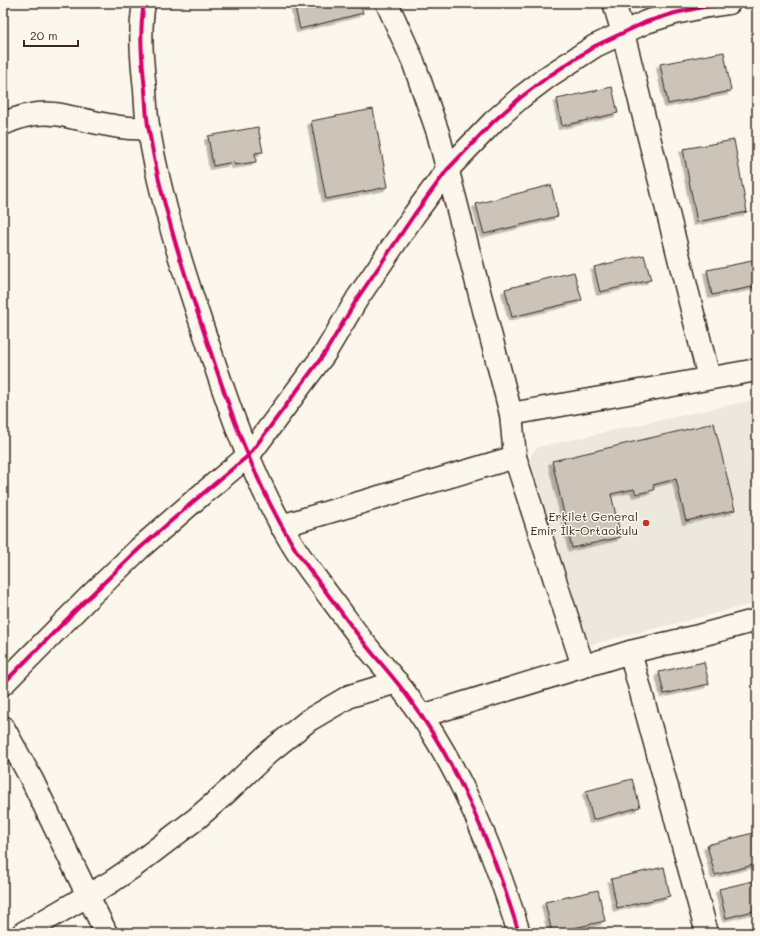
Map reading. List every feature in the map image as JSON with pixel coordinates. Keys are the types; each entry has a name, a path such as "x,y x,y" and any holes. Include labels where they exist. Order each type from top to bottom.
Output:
{"street":[{"path":"144,3 141,30 141,51 148,128 166,209 178,252 225,394 249,455 265,494 281,526 308,568 369,649 397,682 422,716 443,750 473,810 500,877 519,933"},
{"path":"387,3 413,61 426,96 511,414 515,457 583,666"},
{"path":"614,3 623,33 709,378"},
{"path":"3,684 87,598 140,548 249,455 325,353 357,299 414,215 447,170 493,122 526,94 571,60 595,46 646,22 674,13 729,3"},
{"path":"3,124 22,117 38,114 54,114 120,128 148,128"},
{"path":"511,414 757,370"},
{"path":"281,526 515,457"},
{"path":"422,716 630,652 757,620"},
{"path":"630,652 707,933"},
{"path":"23,933 112,882 196,819 269,752 309,720 350,696 397,682"},
{"path":"3,728 32,780 106,933"}],"shaded area":[{"name":"Erkilet General Emir İlk-Ortaokulu","path":"757,399 757,603 589,645 530,460 532,453 538,447"}],"building":[{"path":"294,3 360,3 363,13 300,29"},
{"path":"724,52 731,91 668,104 660,64"},
{"path":"612,87 618,113 562,126 557,99"},
{"path":"373,109 388,187 326,199 311,121"},
{"path":"258,127 263,152 255,153 256,162 235,165 234,162 213,166 208,136"},
{"path":"734,140 747,212 697,222 683,149"},
{"path":"551,185 558,216 484,234 476,204"},
{"path":"644,255 651,280 600,292 594,267"},
{"path":"757,260 757,286 712,295 707,270"},
{"path":"574,272 582,300 512,317 505,289"},
{"path":"714,423 735,510 686,521 676,479 653,485 654,490 636,494 634,489 611,494 621,537 572,548 552,461"},
{"path":"704,662 709,684 664,694 659,672"},
{"path":"632,779 640,807 593,820 586,791"},
{"path":"757,832 757,864 715,875 707,845"},
{"path":"664,867 670,896 617,908 611,879"},
{"path":"757,880 757,910 726,918 719,889"},
{"path":"598,890 605,921 552,933 545,902"}],"cycle path":[{"path":"144,3 142,14 142,46 148,126 166,210 189,287 224,391 253,468 277,518 295,549 359,636 403,691 427,724 444,752 486,840 519,933"},
{"path":"3,684 140,548 249,455 325,353 357,299 414,215 447,170 493,122 520,98 549,76 595,46 646,22 675,13 729,3"}],"place":[{"name":"Erkilet General Emir İlk-Ortaokulu","path":"646,523"}]}
